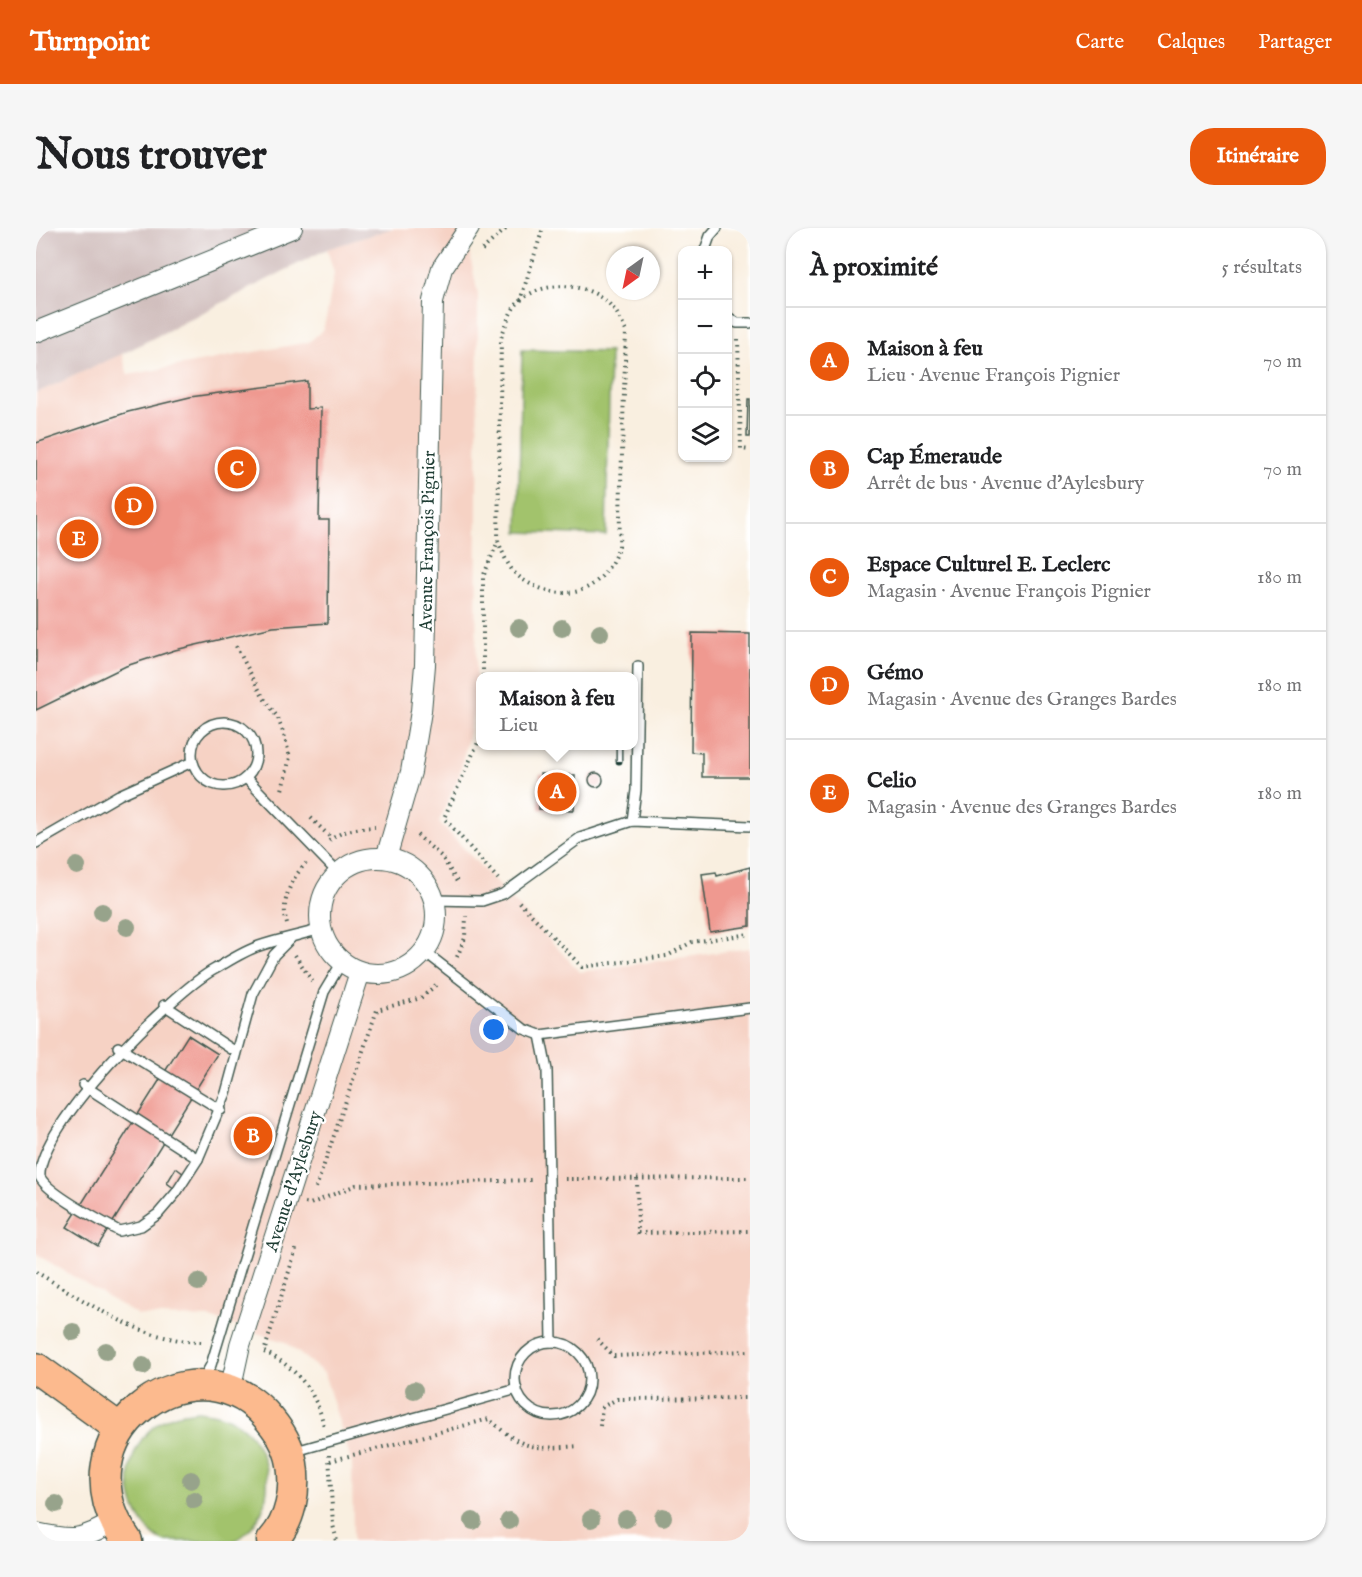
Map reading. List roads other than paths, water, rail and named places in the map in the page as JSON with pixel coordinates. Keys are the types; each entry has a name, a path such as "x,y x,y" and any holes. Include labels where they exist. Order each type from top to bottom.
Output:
{"main road":[{"path":"36,1368 119,1428"},
{"path":"120,1531 105,1491 106,1458 119,1428 141,1406 168,1391 199,1386 230,1391 256,1405 277,1426 290,1453 294,1482 289,1512 272,1541"}],"street":[{"path":"36,332 292,228"},
{"name":"Avenue François Pignier","path":"386,858 411,772 421,711 425,665 433,301 442,268 469,228"},
{"path":"386,858 402,863 417,873 428,885 434,900 436,919 433,936 425,952 412,964 395,973 378,975 360,972 342,962 328,947 321,929 320,909 326,889 338,873 352,864 369,859 386,858"},
{"name":"Avenue d'Aylesbury","path":"230,1391 240,1345 360,972"},
{"path":"36,1533 58,1539 87,1538 120,1531"}],"lane":[{"path":"706,246 710,236 717,228"},
{"path":"732,319 750,323"},
{"path":"638,666 638,672"},
{"path":"218,722 229,722 245,730 256,750 255,761 246,778 234,785 221,787 210,784 201,777 192,762 192,746 197,736 207,726 218,722"},
{"path":"632,821 636,790 637,750"},
{"path":"36,843 119,795 192,762"},
{"path":"246,778 338,873"},
{"path":"434,900 482,901 508,890 580,838 632,821 750,826"},
{"path":"291,938 274,955 253,994 221,1110 198,1159 158,1214 141,1226 118,1231 68,1202 40,1178 36,1160 53,1125 83,1085 118,1047 164,1005 213,969 259,946 321,929"},
{"path":"425,952 524,1029 540,1035 750,1008"},
{"path":"199,1386 211,1365 324,992 342,962"},
{"path":"164,1005 236,1052"},
{"path":"540,1035 547,1070 552,1342"},
{"path":"118,1047 221,1110"},
{"path":"83,1085 198,1159"},
{"path":"552,1342 575,1350 584,1360 589,1377 588,1389 583,1400 574,1409 553,1418 529,1408 520,1398 517,1389 516,1373 520,1361 528,1351 540,1344 552,1342"},
{"path":"290,1453 517,1389"}],"railway":[{"path":"619,750 619,761"}],"place":[{"name":"Espace Culturel E. Leclerc","path":"237,469"},
{"name":"Gémo","path":"134,506"},
{"name":"Celio","path":"79,539"},
{"name":"Maison à feu","path":"557,792"},
{"name":"Cap Émeraude","path":"253,1136"}]}
